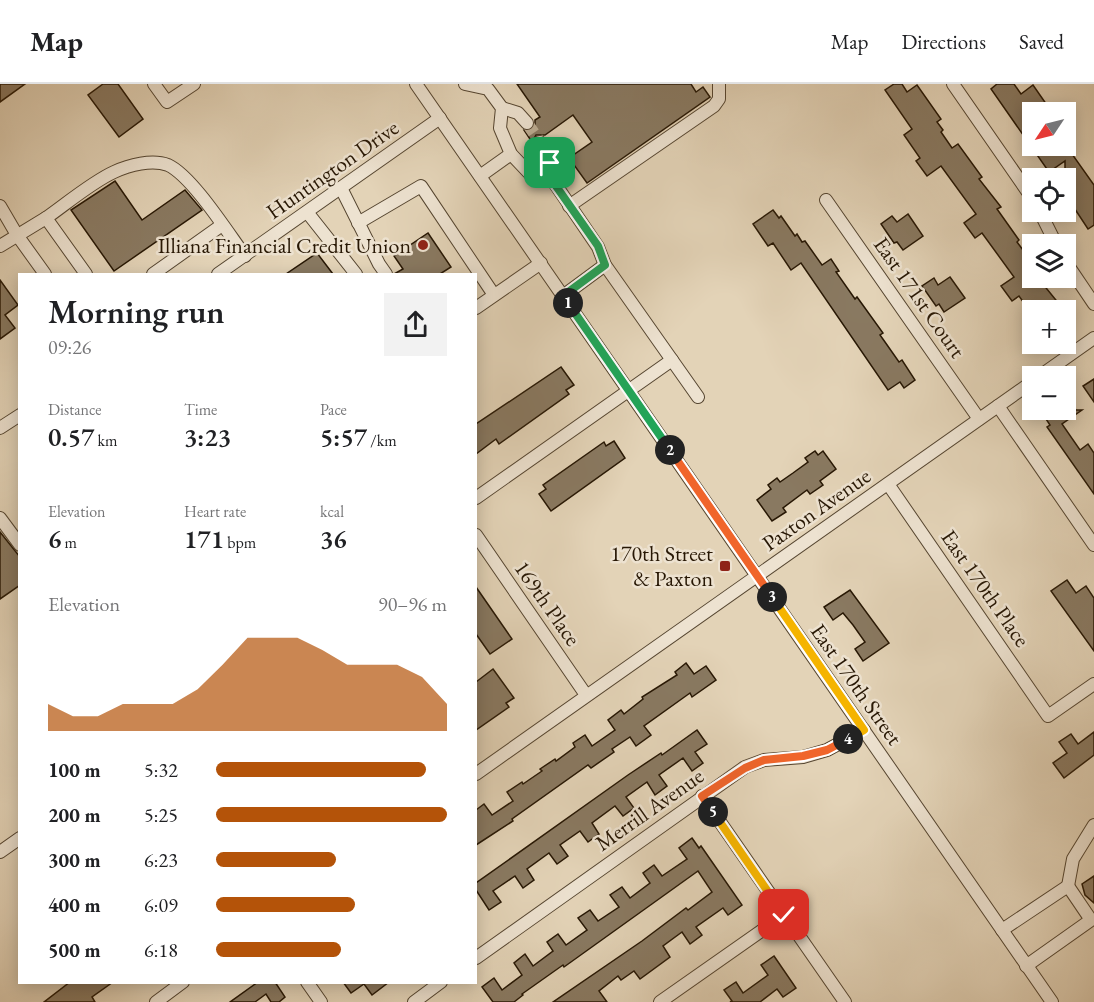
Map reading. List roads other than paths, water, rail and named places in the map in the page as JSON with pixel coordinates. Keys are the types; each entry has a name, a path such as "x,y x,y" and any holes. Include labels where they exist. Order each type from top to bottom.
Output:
{"street":[{"path":"154,84 167,102 195,84"},
{"name":"East 170th Street","path":"416,84 1050,1001"},
{"path":"465,84 488,89 502,108 518,113 527,123"},
{"path":"569,206 714,106 719,99 719,84"},
{"path":"952,84 1022,184"},
{"path":"502,108 500,128 511,154 530,174 549,176"},
{"name":"Huntington Drive","path":"219,273 440,118"},
{"path":"540,142 548,154 549,176 598,246 605,265 698,396"},
{"path":"480,176 511,154"},
{"path":"0,246 113,172 133,165 157,163 171,167 192,185 245,255"},
{"path":"358,223 421,186 494,295"},
{"path":"341,188 385,273"},
{"name":"East 171st Court","path":"826,200 979,419"},
{"path":"0,207 44,273"},
{"path":"307,212 355,273"},
{"path":"46,218 85,273"},
{"path":"154,273 222,225"},
{"path":"477,307 541,263"},
{"path":"563,296 605,265"},
{"path":"1076,277 1094,304"},
{"path":"1054,366 1094,338"},
{"path":"477,497 672,360"},
{"name":"Paxton Avenue","path":"477,773 1022,389"},
{"path":"998,406 1094,545"},
{"path":"0,428 18,415"},
{"name":"East 170th Place","path":"888,484 1048,716 1094,684"},
{"path":"0,518 18,542"},
{"name":"169th Place","path":"477,536 586,695"},
{"name":"Merrill Avenue","path":"477,957 702,796 745,768 764,760 803,756 827,750 864,730"},
{"path":"702,796 845,1002"},
{"path":"1002,930 1068,886 1073,859 1094,825"},
{"path":"0,852 18,839"},
{"path":"1026,966 1093,921 1068,886"},
{"path":"660,1002 784,915"},
{"path":"156,1002 180,984"},
{"path":"309,984 321,1002"},
{"path":"414,1002 438,984"}],"tunnel":[{"path":"527,123 540,142"}],"place":[{"name":"Illiana Financial Credit Union","path":"423,245"},
{"name":"170th Street & Paxton","path":"725,566"}]}
